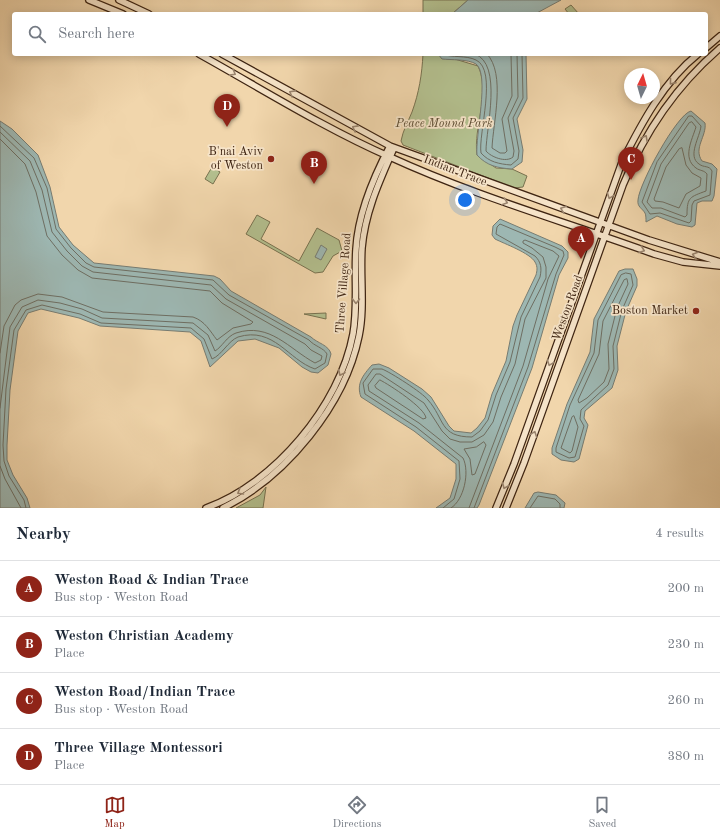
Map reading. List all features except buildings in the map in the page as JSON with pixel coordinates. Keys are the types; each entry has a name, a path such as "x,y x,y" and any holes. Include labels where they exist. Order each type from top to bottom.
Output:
{"main road":[{"path":"89,0 118,12"},
{"path":"119,0 145,12"},
{"path":"708,46 720,36"},
{"name":"Weston Road","path":"506,508 524,463 631,166 649,130 681,85 699,66 720,48"},
{"name":"Indian Trace","path":"203,56 388,156 472,190 654,254 683,262 720,266"},
{"name":"Indian Trace","path":"226,56 392,147 609,226 720,262"},
{"name":"Weston Road","path":"496,508 516,457 620,167 638,130 666,89 696,56"},
{"name":"Three Village Road","path":"223,508 259,487 289,460 331,405 342,385 355,352 361,322 362,248 366,222 371,203 392,147"},
{"name":"Three Village Road","path":"206,508 236,495 254,484 284,456 326,403 337,383 350,350 355,322 356,248 359,227 371,185 388,156"}],"green space":[{"path":"423,0 468,0 454,12 423,12"},
{"path":"571,5 577,12 567,12 565,9"},
{"name":"Peace Mound Park","path":"423,56 445,56 478,66 482,76 483,87 476,144 477,155 496,168 512,169 527,176 523,187 514,188 403,145 401,141 402,137 412,112 421,76"},
{"path":"212,167 220,172 213,184 205,179"},
{"path":"257,215 270,222 261,239 299,261 317,228 339,240 342,251 333,256 323,272 315,273 246,234"},
{"path":"326,313 326,319 304,314"},
{"path":"266,487 263,508 236,508 260,495"}],"water":[{"path":"468,0 561,0 539,12 454,12"},
{"path":"440,56 526,56 527,99 517,119 523,150 522,162 512,169 502,168 485,162 477,155 482,92 480,70 473,62 442,59"},
{"path":"691,111 705,123 699,151 702,161 712,164 717,169 714,196 712,201 702,201 697,203 695,225 692,227 677,224 657,216 646,222 645,213 639,206 638,202 640,192 668,136 685,115"},
{"path":"0,121 12,129 38,155 50,187 59,227 73,245 94,263 214,276 220,279 231,291 328,348 331,354 328,365 318,373 311,372 302,367 279,348 255,339 238,341 210,367 201,341 190,332 100,326 79,318 41,309 28,313 18,331 10,390 7,460 13,475 27,498 30,508 0,508"},
{"path":"500,219 562,246 568,252 568,258 559,275 532,368 479,505 477,508 436,508 450,498 456,479 456,464 414,431 361,397 359,388 361,380 366,372 372,365 379,364 389,368 422,389 431,397 449,426 454,431 471,433 477,428 485,418 492,394 506,361 513,326 537,270 536,264 528,255 495,239 492,235 493,226"},
{"path":"321,245 327,249 321,260 315,257"},
{"path":"633,269 637,279 637,286 626,311 617,346 618,370 612,388 585,411 584,418 588,425 579,459 574,462 561,460 552,454 552,448 567,404 590,352 594,319 619,271"},
{"path":"538,492 556,495 565,503 564,508 525,508 534,493"}],"place":[{"name":"Three Village Montessori","path":"227,127"},
{"name":"B'nai Aviv of Weston","path":"271,159"},
{"name":"Weston Road/Indian Trace","path":"631,180"},
{"name":"Weston Christian Academy","path":"314,184"},
{"name":"Weston Road & Indian Trace","path":"581,259"},
{"name":"Boston Market","path":"696,311"}]}
